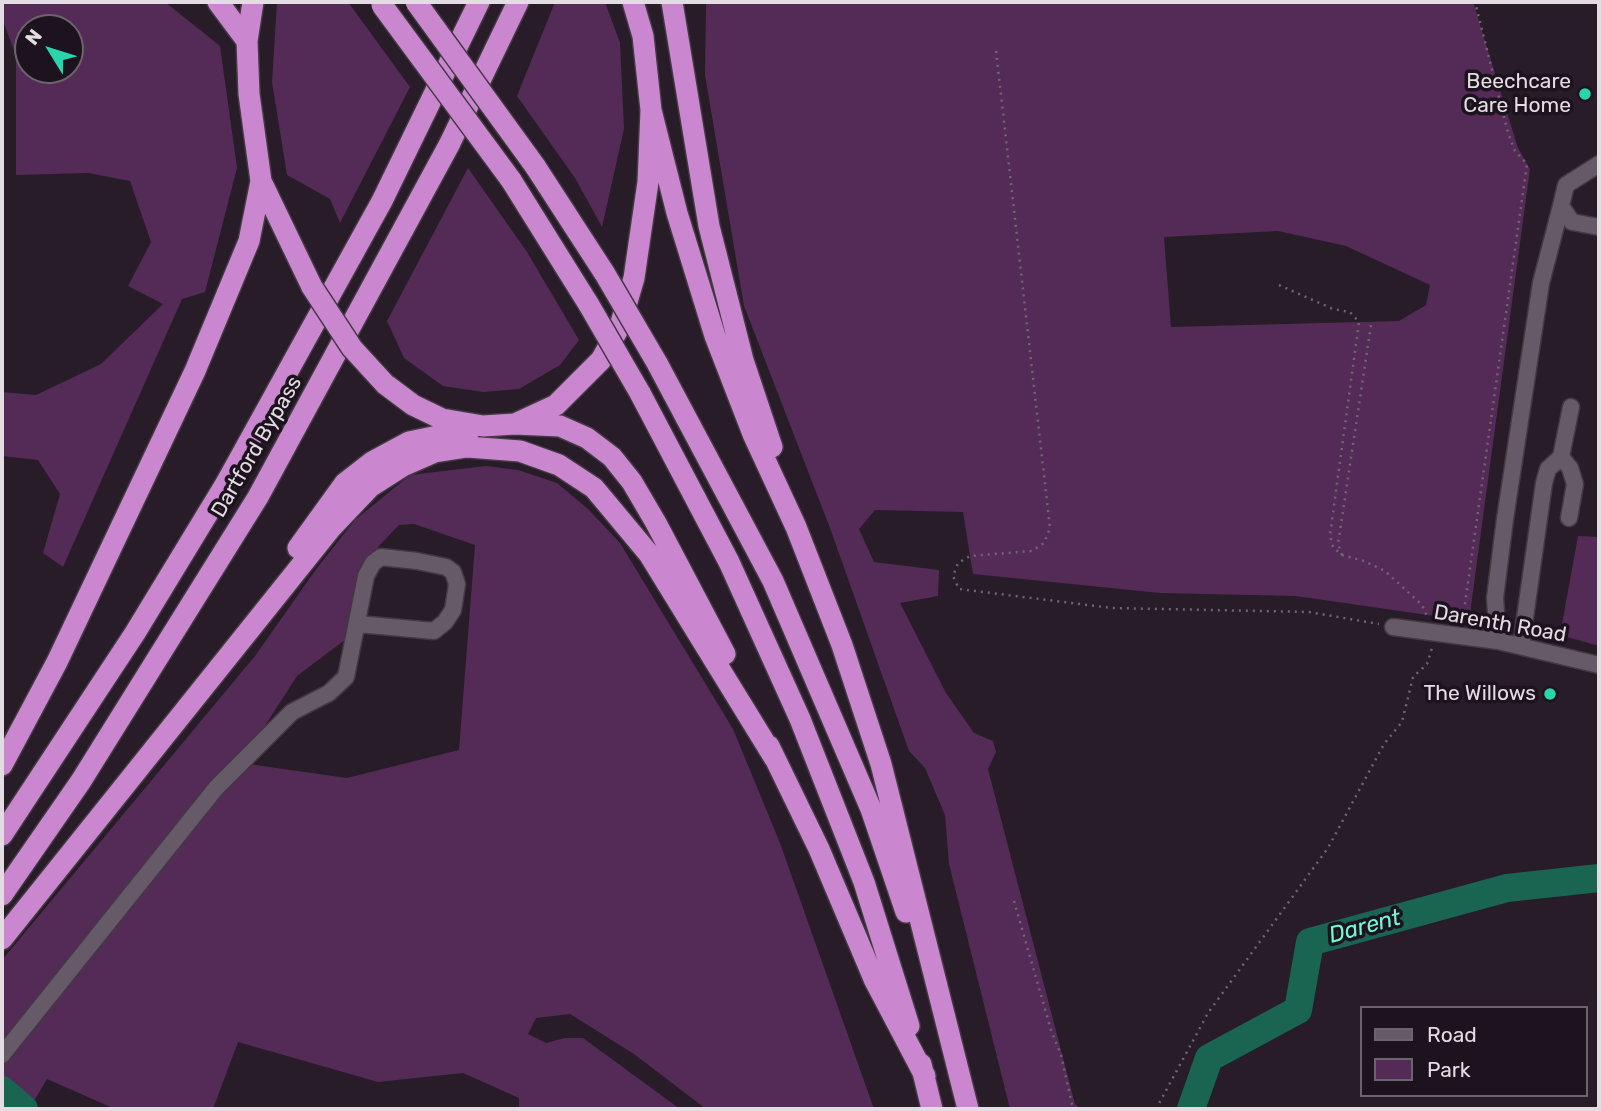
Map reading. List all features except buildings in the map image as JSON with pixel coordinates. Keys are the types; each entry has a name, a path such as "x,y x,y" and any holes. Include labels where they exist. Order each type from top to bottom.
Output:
{"highway":[{"path":"218,2 247,41"},
{"path":"253,2 247,41 249,94 261,181 312,287 352,348 385,384 428,413 483,426"},
{"path":"416,2 536,166 605,274 657,363 758,551 835,720 871,809 957,1063"},
{"name":"Dartford Bypass","path":"2,835 135,633 232,473 382,201 480,2"},
{"name":"Dartford Bypass","path":"2,895 117,725 258,497 443,157 518,2"},
{"path":"672,2 698,169 724,290 796,527"},
{"path":"381,4 511,180 589,305 640,393 729,562 800,719 864,882 925,1076 932,1109"},
{"path":"636,5 651,110 677,213 715,335 753,434 796,527 842,645 881,764 968,1109"},
{"path":"515,424 535,417 567,397 601,360 620,326 639,250 648,181 651,110"},
{"path":"2,765 73,629 195,371 250,241 261,181"},
{"path":"197,693 345,483 384,454 409,442 483,426 544,424 572,431 601,448 621,467 691,589 819,849 874,979 925,1076"},
{"path":"2,939 331,528 370,487 403,466 435,452 467,447 504,448 533,454 570,471 594,488 628,526 665,579 775,759"}],"street":[{"path":"1499,641 1495,598 1541,283 1566,185 1599,164"},
{"path":"1561,206 1572,222 1599,228"},
{"path":"1521,646 1544,483 1548,469 1561,457 1571,407"},
{"path":"1561,457 1570,468 1575,484 1569,518"},
{"path":"2,1055 216,788 292,712 329,693 345,677 366,576 381,557 446,567 453,572 457,584 453,610 434,631 358,624"},
{"name":"Darenth Road","path":"1393,627 1499,641 1599,665"}],"path":[{"path":"1463,618 1527,164 1516,151 1508,133 1475,2"},
{"path":"996,51 1050,528 1044,544 1032,551 970,556 958,564 953,576 959,589 1112,608 1310,612 1393,627"},
{"path":"1156,1109 1208,1013 1328,848 1384,744 1402,722 1413,677 1427,664 1432,632 1422,605 1385,571 1342,555 1333,547 1330,535 1359,322 1350,312 1333,309 1279,285"},
{"path":"1342,555 1338,544 1371,325"},
{"path":"1014,901 1051,1030 1062,1055 1073,1109"}],"green space":[{"path":"2,2 165,2 220,46 237,168 205,292 182,299 63,567 43,553 60,494 38,460 2,456 2,392 36,395 101,364 163,304 128,286 151,242 130,181 88,173 16,175 16,84 84,84 84,14 14,14 14,51 2,18"},
{"path":"277,2 348,2 410,87 340,223 330,199 287,175 272,82"},
{"path":"555,2 605,2 620,43 624,129 602,227 575,178 517,96"},
{"path":"706,2 1473,2 1518,148 1530,169 1469,621 1296,596 1160,593 973,574 963,512 875,510 859,529 874,562 939,570 938,596 900,603 946,693 974,733 993,741 996,752 988,769 1075,1104 1081,1109 1010,1109 949,864 945,815 925,768 909,751 830,528 744,306 705,75","holes":["1278,231 1346,246 1430,285 1426,305 1399,321 1171,327 1164,237"]},
{"path":"468,168 527,252 579,340 560,365 519,389 483,392 443,386 404,358 387,321"},
{"path":"486,466 518,470 557,483 588,509 620,543 733,729 780,843 874,1109 706,1109 634,1054 570,1014 536,1018 528,1034 546,1043 565,1038 583,1038 680,1109 519,1109 519,1098 463,1073 378,1082 238,1042 213,1109 115,1109 47,1079 31,1106 33,1109 2,1109 2,960 255,656 317,568 355,520 410,475","holes":["414,524 475,545 459,750 347,778 241,763 297,676 346,639 361,586 378,547 399,525"]},
{"path":"1578,536 1599,537 1599,646 1560,635"}],"waterway":[{"name":"Darent","path":"1191,1109 1209,1058 1298,1010 1310,942 1507,888 1599,878"},
{"name":"Darent","path":"2,1090 24,1109"}],"place":[{"name":"Beechcare Care Home","path":"1585,94"},
{"name":"The Willows","path":"1550,694"}]}
